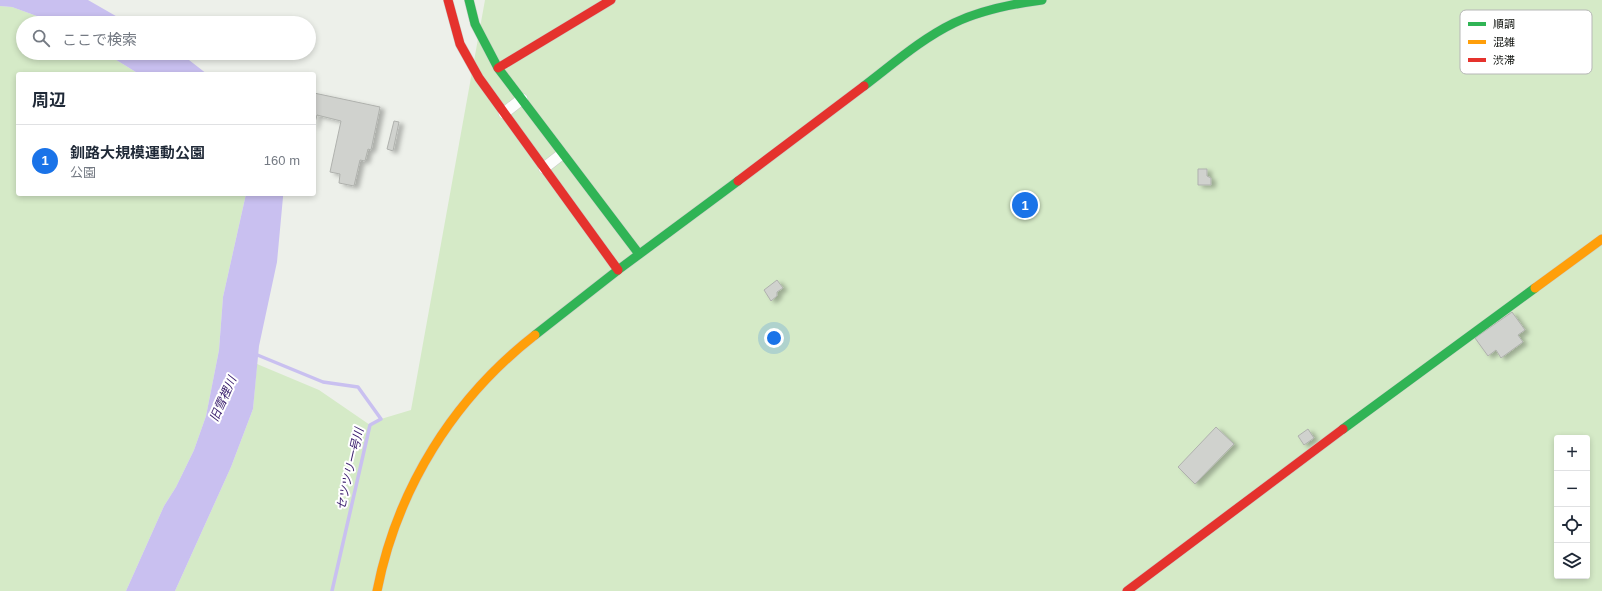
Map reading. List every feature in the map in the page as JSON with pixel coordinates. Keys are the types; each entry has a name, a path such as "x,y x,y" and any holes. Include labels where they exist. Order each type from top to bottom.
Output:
{"main road":[{"path":"448,0 460,44 489,73 522,99 562,154 639,254"},
{"path":"469,0 489,73 504,113 618,270"},
{"path":"489,73 611,0"},
{"path":"377,591 404,502 431,451 454,416 492,373 521,346 639,254 932,35 959,20 1007,5 1042,0"},
{"path":"1127,591 1346,427 1602,239"}],"street":[{"path":"504,113 522,99"},
{"path":"544,168 562,154"}],"green space":[{"path":"485,0 1602,0 1602,591 175,591 231,467 253,409 257,364 319,390 370,425 381,419 411,410"},
{"path":"0,6 12,7 37,16 16,16 16,60 116,60 136,72 16,72 16,196 246,196 223,297 219,350 206,416 194,450 176,487 164,506 126,591 0,591"}],"water":[{"path":"0,0 88,0 116,16 37,16 12,7 0,6"},
{"path":"116,60 189,60 204,72 136,72"},
{"name":"旧雪裡川","path":"246,196 283,196 277,262 259,346 253,409 231,467 175,591 126,591 164,506 176,487 194,450 206,416 219,350 223,297"}],"building":[{"path":"316,93 380,107 371,150 368,149 365,161 360,160 354,186 339,183 340,174 330,172 341,121 317,115 316,119"},
{"path":"394,121 399,122 393,151 387,149"},
{"path":"1198,169 1207,169 1207,176 1211,178 1211,185 1198,185"},
{"path":"777,280 783,288 777,292 777,296 771,301 764,290"},
{"path":"1512,312 1525,330 1518,335 1523,342 1501,358 1496,350 1488,356 1475,338"},
{"path":"1216,427 1234,444 1195,484 1178,467"},
{"path":"1308,429 1314,438 1304,445 1298,436"}],"waterway":[{"name":"セツツリ一号川","path":"255,354 323,382 358,387 381,419 370,425 332,591"}],"traffic: fast":[{"path":"469,0 475,24 498,68 639,254"},
{"path":"864,86 930,36 964,18 997,8 1042,0"},
{"path":"535,335 618,270 738,181"},
{"path":"1343,429 1535,288"}],"traffic: slow":[{"path":"1535,288 1602,239"},
{"path":"377,591 386,553 399,517 414,482 433,449 454,417 479,388 505,360 535,335"}],"traffic: jam":[{"path":"448,0 460,44 479,78 618,270"},
{"path":"498,68 611,0"},
{"path":"738,181 864,86"},
{"path":"1127,591 1343,429"}],"place":[{"name":"釧路大規模運動公園","path":"1025,205"}]}
